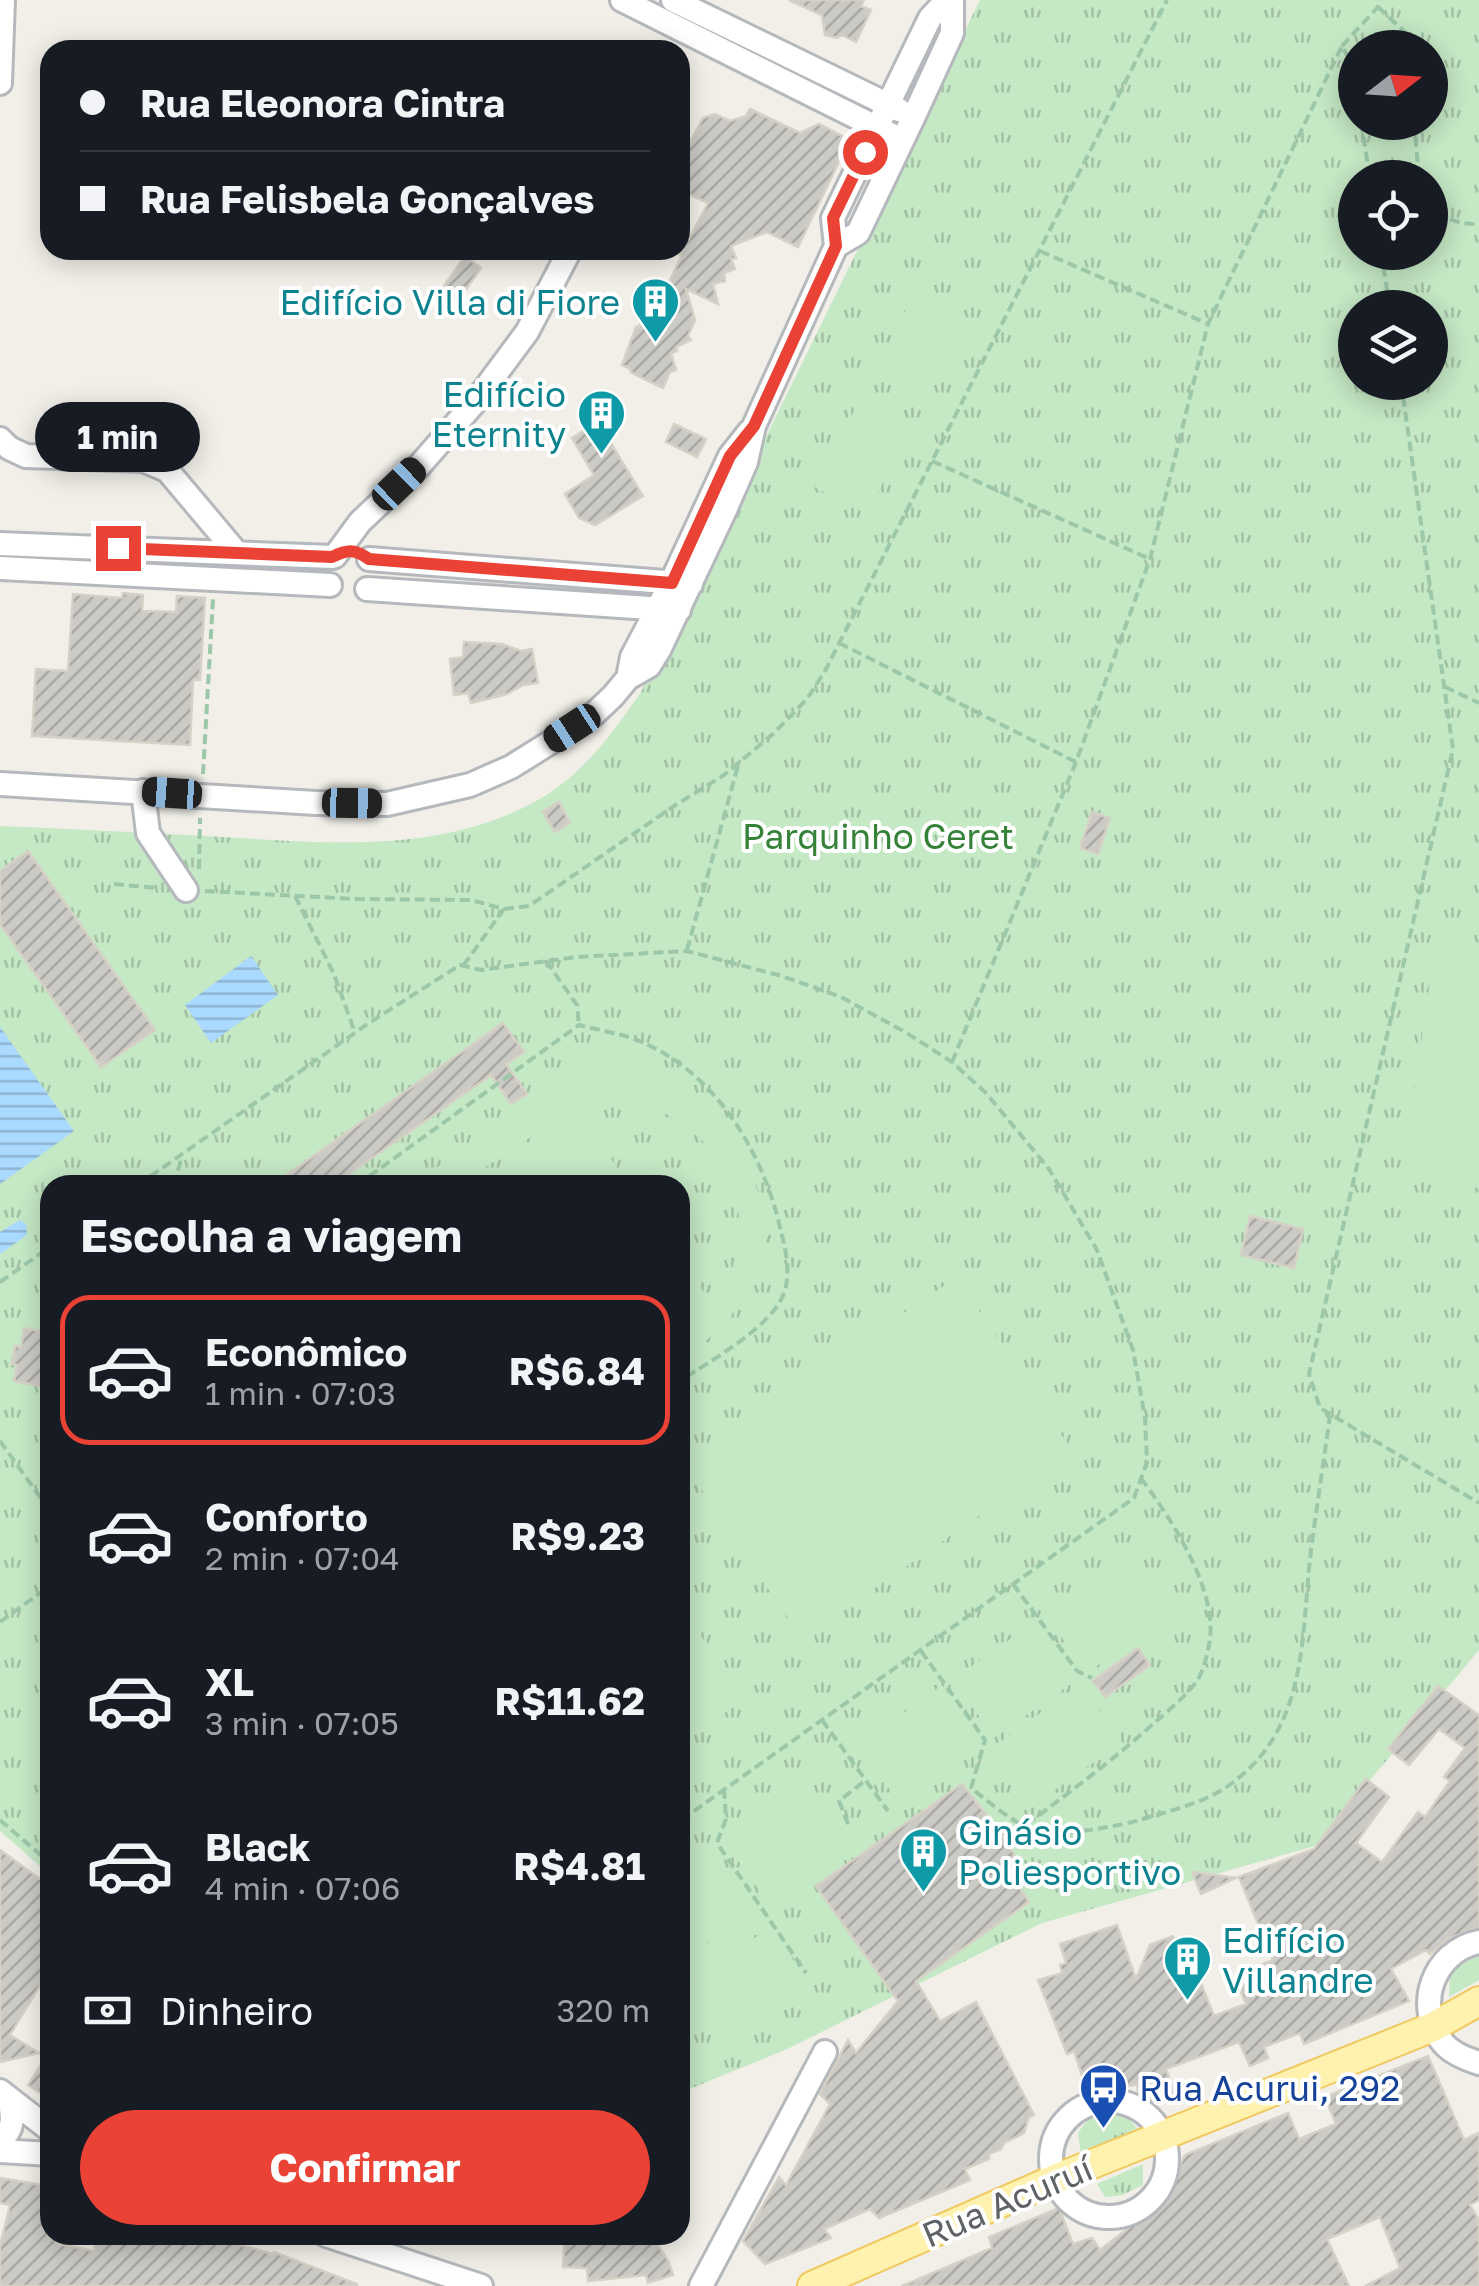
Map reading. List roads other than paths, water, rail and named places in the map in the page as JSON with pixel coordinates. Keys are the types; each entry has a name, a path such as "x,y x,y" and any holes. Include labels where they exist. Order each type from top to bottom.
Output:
{"main road":[{"name":"Rua Acuruí","path":"812,2286 1055,2179 1434,2026 1479,2000"}],"street":[{"path":"0,83 3,0"},
{"path":"622,0 678,40"},
{"path":"673,0 709,8 914,116"},
{"path":"0,784 387,804 470,785 512,767 594,714 628,678 632,657 668,610 746,462 754,426 836,246 833,218 930,18 950,0"},
{"path":"836,246 858,234 914,116 952,33 950,0"},
{"path":"690,46 902,140"},
{"path":"360,522 366,557 373,569 372,580 367,589 355,596 341,595 330,586 326,576 334,556 360,522 418,466 475,402 527,332 565,260"},
{"path":"0,438 9,448 26,456 112,457 154,463 167,470 236,552"},
{"path":"0,544 334,556 344,550 358,551 366,557 681,584"},
{"path":"0,568 330,586"},
{"path":"367,589 668,610"},
{"path":"143,791 148,833 192,891"},
{"path":"1479,1942 1452,1954 1438,1968 1430,1987 1428,2007 1444,2044 1479,2064"},
{"path":"701,2286 825,2052"},
{"path":"5,2095 40,2122"},
{"path":"0,2141 7,2136 14,2120 5,2095"},
{"path":"1117,2101 1136,2107 1152,2119 1162,2135 1166,2172 1159,2189 1131,2213 1113,2217 1078,2208 1055,2179 1054,2140 1064,2122 1079,2109 1097,2102 1117,2101"},
{"path":"0,2151 40,2153"},
{"path":"356,2245 481,2286"}],"water":[{"path":"251,956 278,995 211,1043 185,1005"},
{"path":"0,1027 74,1131 0,1184"},
{"path":"20,1220 26,1224 27,1235 0,1254 0,1232"}],"place":[{"name":"Edifício Villa di Fiore","path":"655,344"},
{"name":"Edifício Eternity","path":"601,456"},
{"name":"Ginásio Poliesportivo","path":"923,1894"},
{"name":"Edifício Villandre","path":"1187,2002"},
{"name":"Rua Acurui, 292","path":"1104,2130"}],"park label":[{"name":"Parquinho Ceret","path":"878,836"}]}
